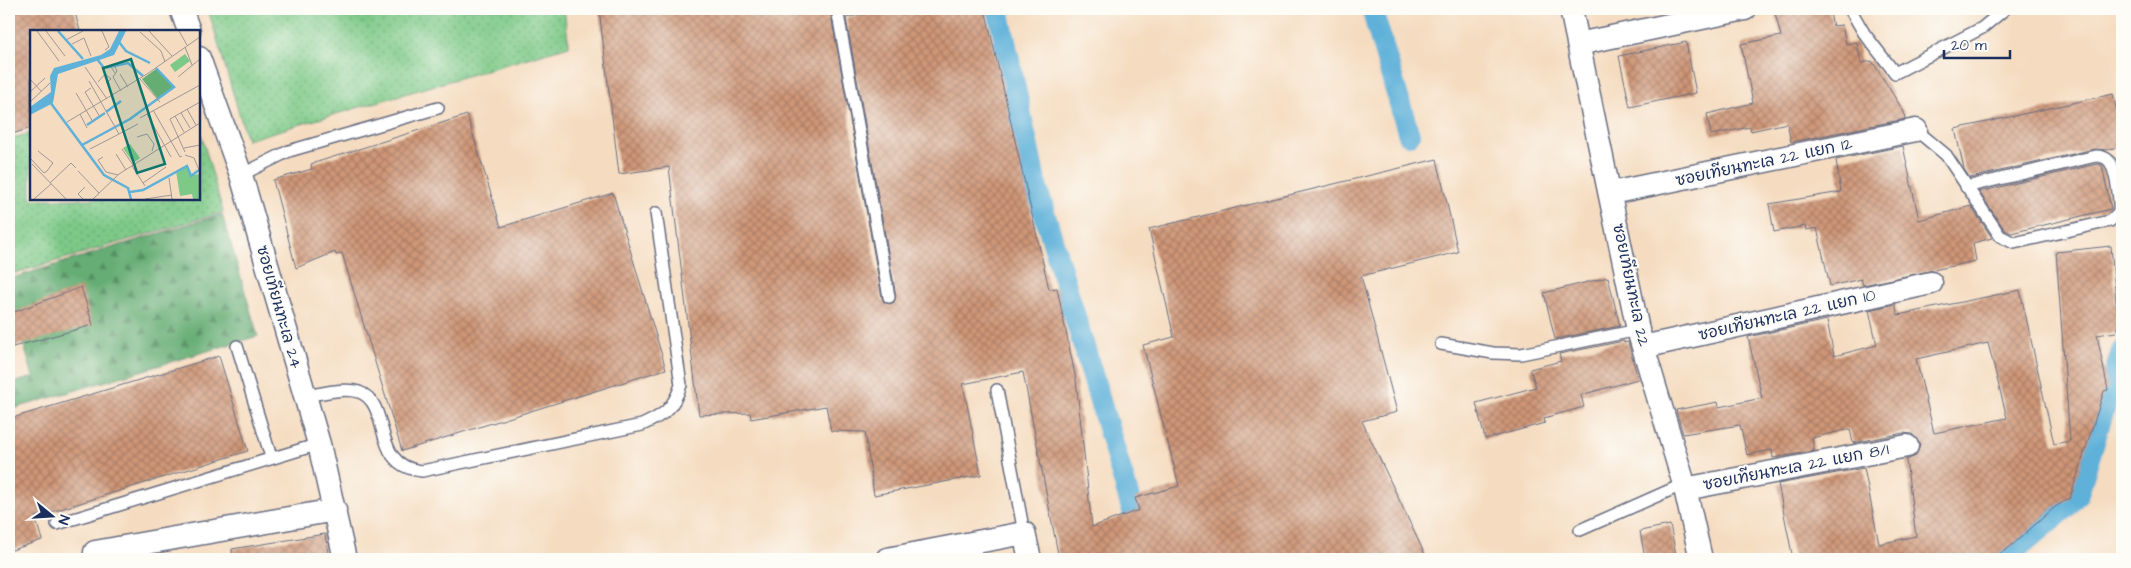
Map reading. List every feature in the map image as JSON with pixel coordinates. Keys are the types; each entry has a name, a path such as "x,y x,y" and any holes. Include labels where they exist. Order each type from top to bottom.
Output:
{"street":[{"path":"181,9 189,30"},
{"name":"ซอยเทียนทะเล 22","path":"1570,9 1641,339 1684,487 1701,559"},
{"path":"1578,44 1745,9"},
{"name":"ซอยเทียนทะเล 24","path":"200,61 241,175 319,444 345,559"},
{"name":"ซอยเทียนทะเล 22 แยก 12","path":"1611,193 1916,130"},
{"name":"ซอยเทียนทะเล 22 แยก 10","path":"1641,339 1931,283"},
{"name":"ซอยเทียนทะเล 22 แยก 8/1","path":"1684,487 1908,446"},
{"path":"95,552 335,510"},
{"path":"887,559 1024,533 1030,559"}],"lane":[{"path":"837,9 890,297"},
{"path":"1850,9 1864,33 1895,73 1982,28 2004,9"},
{"path":"241,175 290,151 438,108"},
{"path":"1916,130 1946,155 1966,187 2000,236 2014,243 2110,221 2119,212 2120,205 2113,168 2108,160 2096,156 1966,187"},
{"path":"305,396 349,390 367,396 374,405 390,452 399,464 408,470 422,471 642,425 663,415 676,400 681,385 656,212"},
{"path":"1441,344 1467,349 1521,354 1641,339"},
{"path":"237,346 271,457"},
{"path":"997,390 1024,533"},
{"path":"57,524 271,457 319,444"},
{"path":"1580,530 1684,487"}],"green space":[{"path":"208,9 564,9 569,46 247,140"},
{"path":"200,130 223,212 9,275 9,139 30,133 30,200 200,200"},
{"path":"222,214 258,336 16,408 9,384 33,377 9,293 9,279"}],"building":[{"path":"9,9 74,9 80,30 30,30 30,128 9,135"},
{"path":"599,9 830,9 882,298 884,302 890,304 894,302 896,296 846,18 882,9 985,9 1049,289 1057,288 1076,380 1092,527 1139,510 1135,498 1179,486 1143,345 1174,337 1149,229 1437,159 1458,252 1361,276 1397,412 1362,421 1427,559 1059,559 1023,372 963,384 981,475 874,495 865,432 831,431 826,406 751,419 750,413 699,415 669,167 619,174"},
{"path":"1795,9 1829,9 1833,26 1842,25 1846,44 1857,42 1861,63 1872,61 1904,112 1905,119 1791,142 1787,123 1751,131 1750,127 1711,135 1707,114 1753,103 1741,44 1781,36 1775,13"},
{"path":"1686,42 1696,93 1630,107 1619,56"},
{"path":"2113,94 2122,134 2122,146 2106,150 2094,149 1970,178 1964,169 1955,129"},
{"path":"467,115 501,227 613,193 666,369 402,451 342,253 336,255 335,252 296,268 273,180 312,169 311,164"},
{"path":"1903,146 1919,220 1971,206 1992,238 1973,243 1976,261 1863,285 1861,279 1830,286 1817,228 1806,230 1805,226 1774,232 1769,204 1841,192 1836,160"},
{"path":"2097,164 2102,165 2111,209 2011,233 2005,230 1979,192"},
{"path":"2111,246 2117,313 2122,313 2122,318 2116,332 2097,335 2108,390 2104,391 2070,498 2055,507 2010,547 1992,559 1793,559 1778,484 1864,468 1879,544 1916,536 1906,460 1916,456 1920,444 1912,434 1903,433 1853,443 1850,429 1812,438 1814,451 1773,458 1772,450 1747,455 1740,425 1683,434 1676,410 1718,402 1719,407 1762,398 1748,337 1827,320 1834,356 1877,345 1869,310 1895,304 1898,315 2020,290 2054,444 2070,441 2056,252","holes":["1988,343 2007,418 1934,433 1916,359"]},
{"path":"1608,277 1620,326 1555,339 1544,293"},
{"path":"81,287 93,325 9,348 9,314"},
{"path":"1624,341 1624,343 1628,342 1638,379 1581,395 1584,407 1544,418 1545,423 1485,439 1476,403 1536,387 1530,369 1561,361 1559,354"},
{"path":"219,356 248,451 35,517 42,540 9,551 9,419"},
{"path":"1670,525 1677,559 1645,559 1640,531"},
{"path":"325,534 329,559 233,559 232,549"}],"waterway":[{"path":"998,9 1036,185 1147,559"},
{"path":"1372,9 1409,135"},
{"path":"2005,559 2066,508 2078,493 2122,351"}]}
